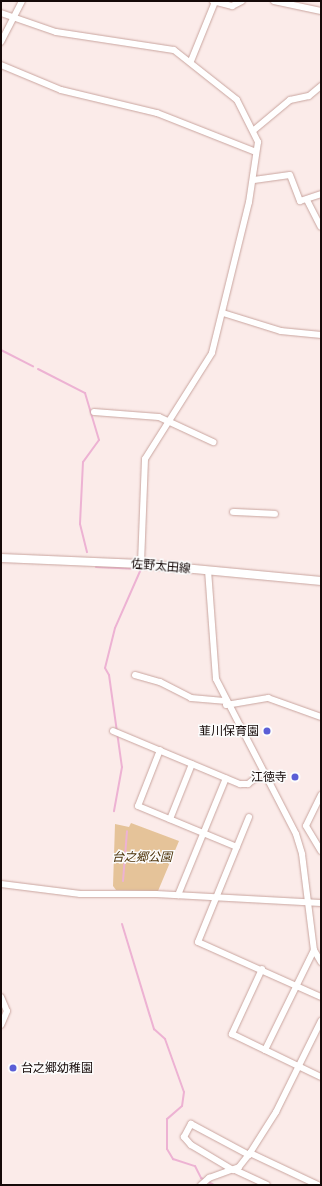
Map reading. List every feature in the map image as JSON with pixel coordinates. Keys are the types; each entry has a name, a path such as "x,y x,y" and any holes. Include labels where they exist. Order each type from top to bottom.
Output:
{"main road":[{"name":"佐野太田線","path":"1,558 141,564 321,580"}],"street":[{"path":"1,42 22,1"},
{"path":"191,61 214,2 232,6 242,1"},
{"path":"274,1 321,11"},
{"path":"1,13 14,17 34,27 56,32 174,50 191,61 237,100 254,130 258,142 254,180 223,313 206,368 168,420 146,459 141,564"},
{"path":"1,65 61,90 157,113 256,152"},
{"path":"254,130 290,100 309,96 321,86"},
{"path":"254,180 290,175 300,201 307,200 321,194"},
{"path":"307,200 321,227"},
{"path":"223,313 281,331 321,335"},
{"path":"94,412 168,420 213,442"},
{"path":"233,512 275,514"},
{"path":"208,570 216,679 225,703 296,834 314,950 321,962"},
{"path":"135,675 160,682 191,698 225,703 268,698 321,717"},
{"path":"115,732 226,778 248,784 263,772"},
{"path":"160,750 138,806 237,847"},
{"path":"170,820 192,764"},
{"path":"178,895 226,778"},
{"path":"321,795 314,809 308,829 321,851"},
{"path":"314,809 321,813"},
{"path":"249,818 198,942 262,969 321,997"},
{"path":"296,834 308,829"},
{"path":"1,884 80,894 178,895 321,904"},
{"path":"266,1050 314,950"},
{"path":"262,969 232,1034 321,1076"},
{"path":"1,997 7,1011 1,1025"},
{"path":"201,1185 209,1178 234,1170 249,1154 276,1112 321,1021"},
{"path":"267,1185 234,1170 191,1145 184,1137 191,1124 249,1154 318,1185"}],"green space":[{"name":"台之郷公園","path":"131,823 179,841 158,891 116,890 113,886 115,824 129,827"}],"waterway":[{"path":"1,350 33,366"},
{"path":"38,369 85,393 99,440 83,462 80,524 87,552"},
{"path":"96,567 141,569 115,628 105,668 109,675 122,767 114,811"},
{"path":"123,881 127,831"},
{"path":"122,924 154,1029 165,1039 184,1092 182,1106 167,1119 167,1149 173,1159 195,1166 201,1178 214,1185"}],"place":[{"name":"韮川保育園","path":"267,731"},
{"name":"江徳寺","path":"295,777"},
{"name":"台之郷幼稚園","path":"13,1068"}]}
